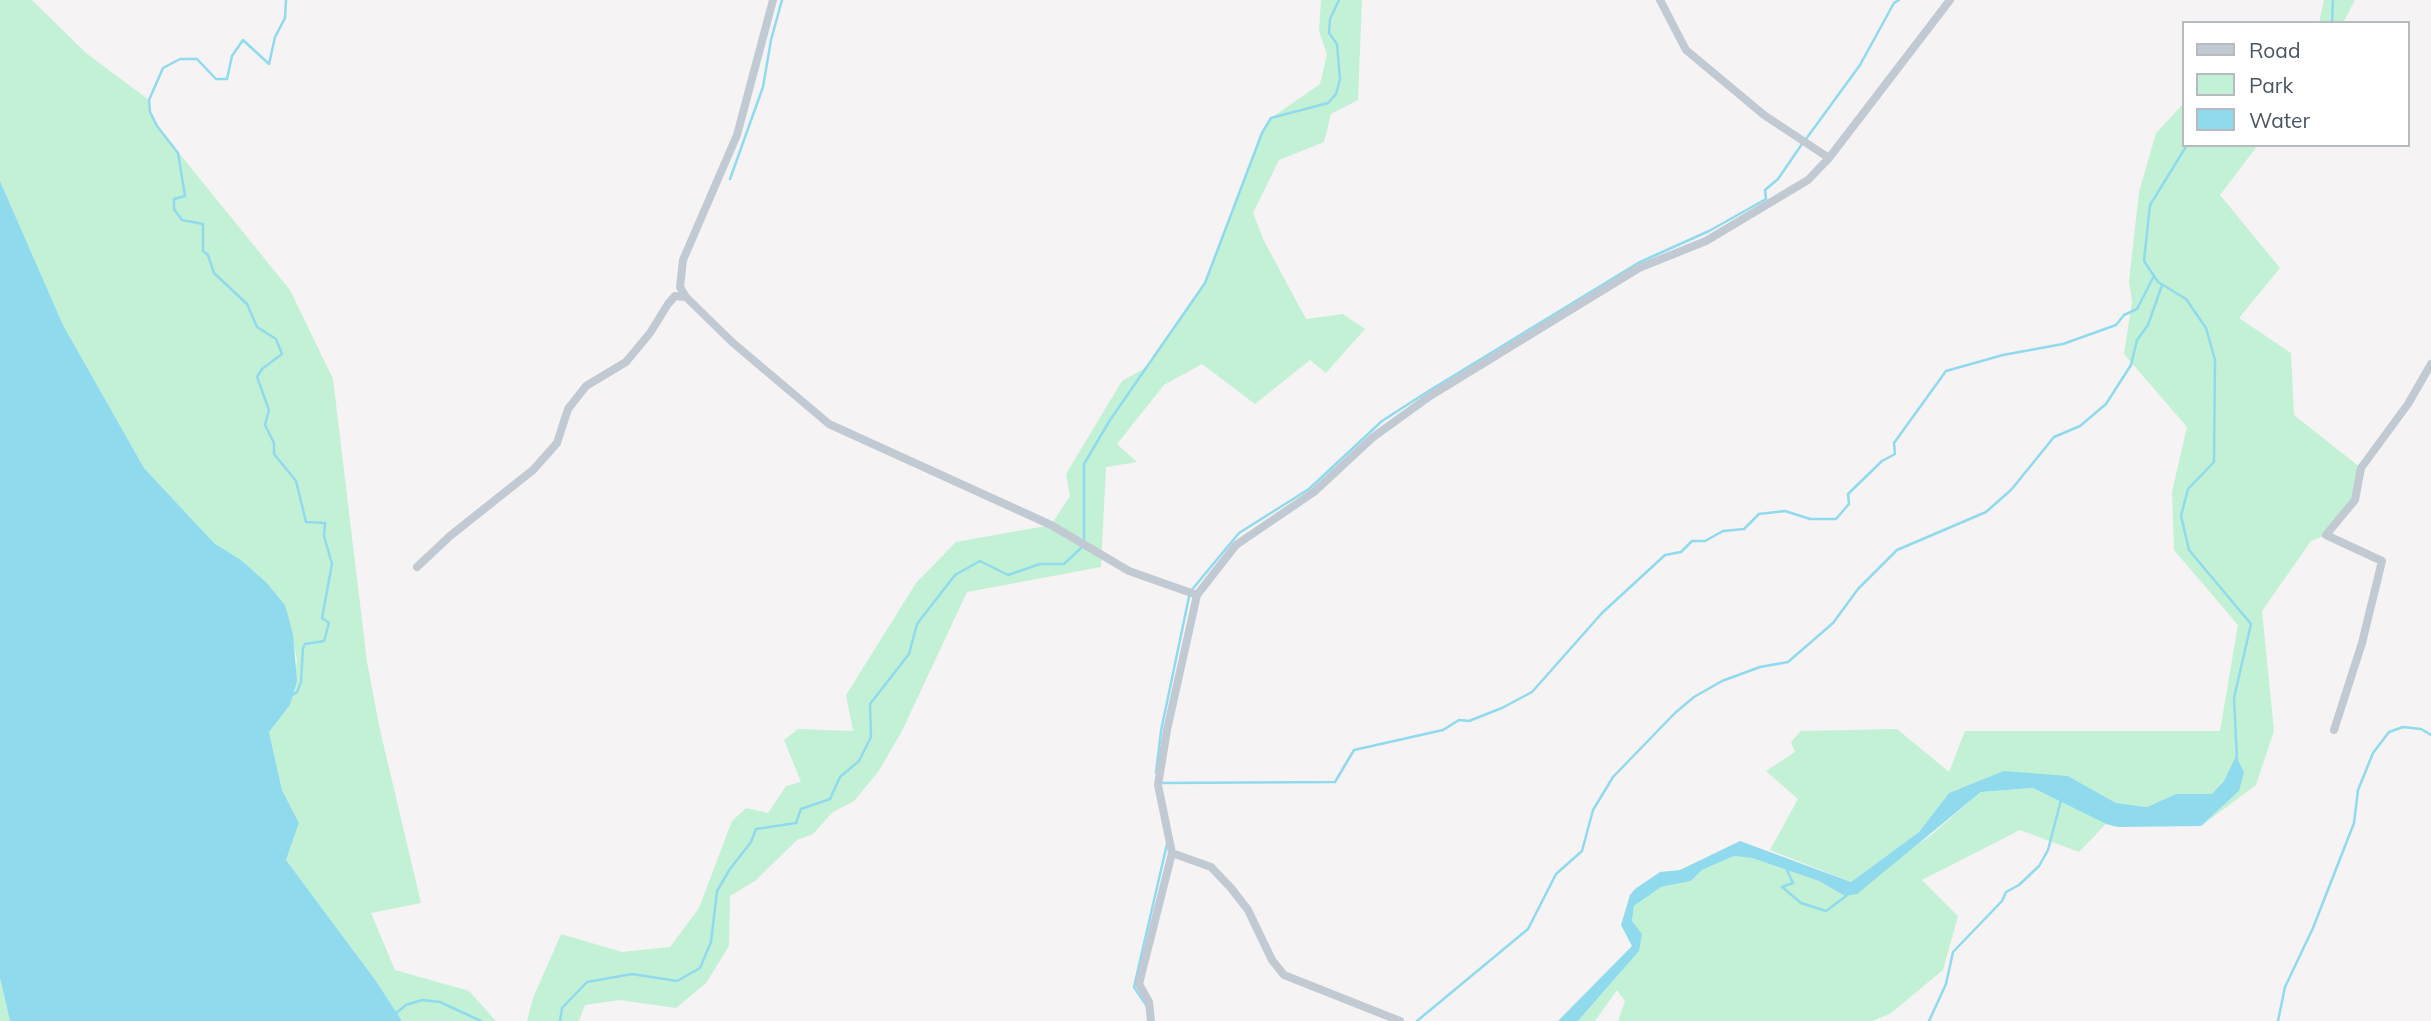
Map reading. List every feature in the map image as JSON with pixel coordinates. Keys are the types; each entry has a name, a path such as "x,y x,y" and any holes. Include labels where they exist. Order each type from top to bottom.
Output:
{"street":[{"path":"773,0 737,135 683,260 680,287 686,297 732,342 829,424 1051,525 1129,571 1197,595"},
{"path":"1660,0 1686,50 1764,115 1829,158"},
{"path":"1151,1021 1149,1002 1139,984 1172,853 1158,785 1167,730 1197,595 1236,545 1314,492 1372,438 1430,396 1639,268 1706,241 1808,180 1829,158 1950,0"},
{"path":"417,567 450,536 526,477 557,443 568,409 586,386 626,362 675,296 686,297"},
{"path":"2334,730 2365,629 2382,561 2326,535 2355,500 2361,468 2408,404 2431,363"},
{"path":"1172,853 1211,867 1231,888 1248,910 1272,961 1284,975 1400,1021"}],"green space":[{"path":"0,0 32,0 86,53 149,100 150,112 157,126 290,290 333,379 367,662 380,730 421,903 371,913 395,970 469,991 496,1021 402,1021 376,981 286,860 299,823 282,790 269,732 290,705 297,660 285,605 267,583 241,560 214,543 144,468 63,325 0,181"},
{"path":"1321,0 1362,0 1358,100 1331,114 1324,142 1279,160 1253,213 1264,241 1306,319 1343,314 1365,329 1326,373 1310,360 1255,404 1202,364 1164,385 1117,444 1137,462 1106,467 1101,567 967,592 902,731 878,772 854,801 833,812 813,834 797,840 755,881 730,896 729,946 706,983 676,1008 619,1000 585,1005 579,1021 527,1021 533,998 561,934 622,952 670,947 699,908 732,821 746,808 768,813 786,786 801,782 784,740 798,729 853,731 846,695 916,583 956,542 1051,525 1070,496 1066,474 1122,381 1147,367 1205,283 1262,133 1271,118 1320,84 1327,54 1319,31"},
{"path":"2324,0 2355,0 2344,21 2319,21"},
{"path":"2182,105 2182,147 2256,147 2220,195 2280,268 2239,318 2291,353 2294,415 2361,468 2355,500 2326,535 2311,541 2262,611 2274,731 2256,785 2201,826 2239,791 2236,757 2224,781 2212,795 2176,794 2147,807 2116,803 2068,776 1958,789 1949,793 1919,832 1851,882 1770,850 1798,799 1766,771 1795,752 1791,742 1801,731 1897,729 1949,772 1965,731 2220,731 2238,625 2174,550 2172,492 2187,427 2124,354 2132,302 2129,281 2139,192 2156,133"},
{"path":"2033,788 2106,824 2079,852 2020,830 1922,880 1958,916 1943,970 1890,1014 1872,1021 1618,1021 1625,1001 1617,990 1595,1021 1578,1021 1639,951 1632,921 1634,906 1661,887 1691,881 1702,870 1734,856 1752,858 1819,881 1845,896 1931,835 1981,792"},
{"path":"0,978 10,1021 0,1021"}],"water":[{"path":"0,181 63,325 144,468 214,543 241,560 267,583 285,605 293,634 297,681 290,705 269,732 282,790 299,823 286,860 376,981 402,1021 10,1021 0,978"},
{"path":"2236,756 2244,772 2239,791 2201,826 2118,827 2106,824 2033,788 1981,792 1857,894 1845,896 1819,881 1752,858 1734,856 1702,870 1691,881 1661,887 1634,906 1632,921 1642,934 1639,951 1578,1021 1558,1021 1632,946 1621,925 1630,895 1660,872 1680,870 1740,841 1851,882 1919,832 1949,793 2004,771 2068,776 2116,803 2147,807 2176,794 2212,794 2224,781"}],"waterway":[{"path":"286,0 285,18 275,37 269,64 243,40 232,56 227,79 216,79 197,59 180,59 163,68 149,100 150,112 157,126 178,153 185,196 174,199 174,209 182,220 203,224 203,251 208,255 214,273 247,304 257,327 276,339 282,354 262,369 257,377 269,410 265,425 274,443 274,454 296,481 306,522 325,523 324,536 332,564 322,618 329,623 324,641 305,644 301,682 297,692 291,696"},
{"path":"730,179 763,87 771,40 782,0"},
{"path":"1084,541 1084,464 1110,420 1205,283 1262,133 1271,118 1328,103 1336,94 1340,79 1337,44 1329,33 1330,19 1339,0"},
{"path":"1806,139 1860,65 1894,3 1899,0"},
{"path":"2332,21 2333,0"},
{"path":"1156,773 1161,731 1190,592 1239,533 1309,489 1382,421 1427,392 1638,263 1709,231 1766,199 1765,190 1778,179 1802,144"},
{"path":"2186,147 2150,205 2144,261 2158,282 2186,299 2206,328 2215,360 2214,462 2188,489 2181,516 2189,550 2251,624 2234,698 2237,760"},
{"path":"1163,783 1335,782 1354,750 1443,730 1459,720 1469,721 1502,708 1532,692 1602,613 1665,555 1681,552 1692,541 1705,541 1723,531 1744,529 1759,514 1785,511 1810,519 1836,519 1849,504 1848,494 1882,461 1895,454 1894,443 1946,371 2003,355 2063,344 2116,325 2124,315 2137,309 2154,276"},
{"path":"1417,1021 1528,929 1556,874 1582,851 1593,810 1613,777 1675,713 1694,697 1722,681 1760,667 1788,662 1833,623 1858,589 1897,550 1986,512 2011,490 2054,437 2080,426 2106,404 2131,365 2137,340 2148,325 2162,285"},
{"path":"560,1021 562,1008 587,982 632,974 677,981 700,968 711,942 717,891 730,869 751,842 756,829 796,823 801,809 830,799 840,777 859,761 871,737 870,704 909,654 917,624 955,575 980,561 1008,575 1040,564 1064,564 1082,547"},
{"path":"2278,1021 2285,987 2313,928 2354,823 2358,790 2373,753 2389,732 2403,727 2421,729 2431,735"},
{"path":"1929,1021 1946,984 1953,952 2002,901 2006,892 2019,885 2039,866 2048,850 2061,800"},
{"path":"1146,1005 1134,987 1167,844"},
{"path":"1786,868 1793,883 1782,887 1801,903 1826,911 1846,896"},
{"path":"395,1014 406,1005 422,1000 440,1002 481,1021"}]}
